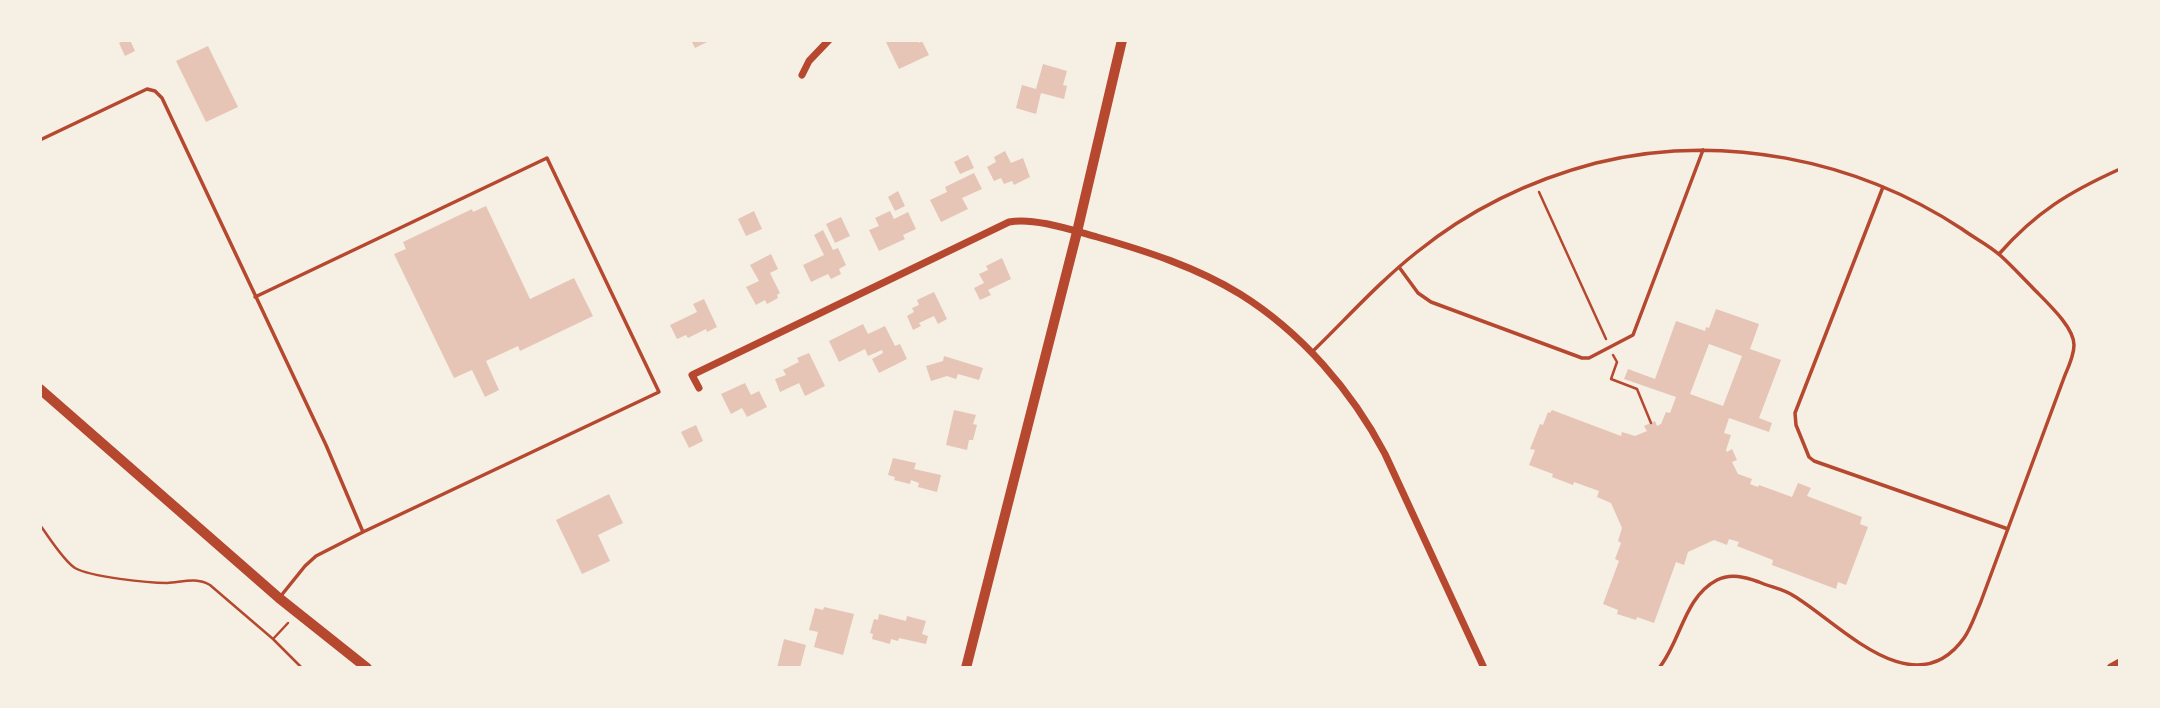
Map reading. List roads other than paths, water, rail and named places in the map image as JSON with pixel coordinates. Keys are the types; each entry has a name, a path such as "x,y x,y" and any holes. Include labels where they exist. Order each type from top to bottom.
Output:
{"main road":[{"path":"966,668 1077,232 1122,40"},
{"path":"40,389 279,598 367,668"}],"street":[{"path":"802,75 809,61 830,40"},
{"path":"699,388 692,375 1002,224 1022,220 1077,232 1165,259 1213,279 1260,308 1312,353 1353,402 1376,438 1483,668"},
{"path":"2111,668 2120,663"}],"lane":[{"path":"40,140 147,89 155,91 162,98 327,445 363,532"},
{"path":"1399,267 1426,299 1468,317 1588,358 1633,335 1703,150"},
{"path":"1312,353 1399,267 1434,239 1471,215 1503,197 1564,173 1651,153 1703,150 1743,152 1800,161 1839,171 1926,207 1999,254 2061,319 2073,337 2074,345 2062,385 1980,604 1963,640 1945,655 1929,663 1918,665 1890,660 1861,644 1790,594 1734,576 1720,579 1695,599 1668,654 1658,668"},
{"path":"255,297 548,158 659,392 316,556 279,598"},
{"path":"1999,254 2039,213 2076,190 2120,169"},
{"path":"1883,187 1795,413 1796,425 1809,457 1814,460 2008,529"}]}
